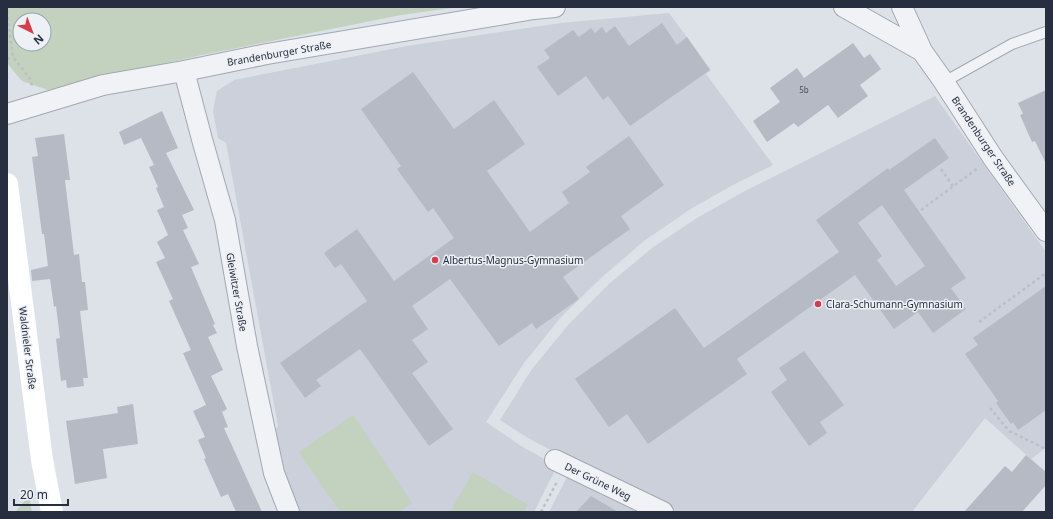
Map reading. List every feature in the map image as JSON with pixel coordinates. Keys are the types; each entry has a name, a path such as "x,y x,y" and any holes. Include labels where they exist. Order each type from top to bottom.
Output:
{"main road":[{"name":"Waldnieler Straße","path":"7,184 41,452 52,512"}],"street":[{"name":"Brandenburger Straße","path":"7,114 103,85 184,71 267,54 534,9 555,7"},
{"name":"Brandenburger Straße","path":"844,7 922,51"},
{"name":"Brandenburger Straße","path":"902,7 922,51 993,158 1046,232"},
{"name":"Gleiwitzer Straße","path":"184,71 225,220 247,346 274,473 289,512"},
{"name":"Der Grüne Weg","path":"560,462 663,512"}],"lane":[{"path":"944,82 1012,44 1046,32"}],"path":[{"path":"7,11 13,57 31,80 34,106"},
{"path":"7,59 13,57"},
{"path":"921,210 993,158"},
{"path":"940,169 954,186"},
{"path":"979,322 1046,273"},
{"path":"990,408 1009,431 1046,449"},
{"path":"541,512 560,462"}],"shaded area":[{"name":"Albertus-Magnus-Gymnasium","path":"669,13 711,70 706,74 773,165 731,186 689,210 644,241 601,278 561,317 524,363 486,422 521,446 557,466 534,512 300,512 287,486 272,435 278,426 226,143 218,138 213,111 217,91 234,80 407,46 561,23"},
{"name":"Clara-Schumann-Gymnasium","path":"935,96 1046,252 1046,448 1031,459 985,418 912,512 677,512 562,456 528,438 500,420 532,369 569,324 609,284 652,248 697,218 743,192"},
{"path":"568,475 645,512 549,512"}],"green space":[{"path":"7,7 458,7 401,15 202,55 48,90 22,81 7,63"},
{"path":"353,415 412,503 399,512 340,512 299,452"},
{"path":"473,472 528,505 524,512 450,512"},
{"path":"29,496 32,512 15,512"}],"building":[{"path":"662,23 677,45 687,37 710,70 630,126 608,96 603,100 586,76 558,96 537,67 550,58 544,50 573,30 579,37 591,28 595,33 602,27 606,33 615,26 629,46"},
{"path":"853,43 864,58 870,54 881,69 860,85 868,96 838,118 828,105 798,127 794,123 767,142 753,121 780,102 770,88 797,68 804,78"},
{"path":"413,72 454,129 494,100 525,144 487,171 530,232 569,203 562,192 590,172 586,167 629,136 664,185 621,216 630,229 563,277 579,299 536,329 532,323 499,346 450,279 412,306 428,329 412,340 428,362 412,373 453,429 429,446 360,349 316,380 321,386 305,398 280,363 367,301 341,264 335,268 324,253 357,229 394,281 454,238 433,208 428,212 397,169 401,166 361,109"},
{"path":"1046,90 1046,164 1035,141 1032,142 1020,115 1023,114 1018,103"},
{"path":"162,111 178,148 166,153 194,210 182,215 188,228 183,230 199,264 191,267 215,324 213,325 217,333 208,337 223,370 211,376 227,409 222,412 228,427 224,428 262,512 236,512 228,494 221,497 204,459 206,458 198,440 205,437 193,411 206,405 183,353 191,350 169,301 173,299 156,262 165,258 157,242 168,235 157,210 164,207 156,188 158,187 149,167 154,165 141,138 124,145 119,132"},
{"path":"64,134 70,180 65,180 74,255 79,254 82,282 85,282 88,310 80,311 88,378 83,378 84,386 67,388 66,380 61,381 56,339 60,338 56,306 54,307 50,279 32,281 31,270 48,266 44,234 42,234 32,157 38,156 35,138"},
{"path":"935,138 949,158 904,190 966,278 951,288 966,309 933,333 918,312 894,329 855,275 737,359 747,374 648,444 627,414 609,427 575,379 675,308 704,348 839,252 816,220 888,168 889,170","holes":["882,205 925,266 896,286 877,260 882,256 858,223"]},
{"path":"1046,286 1046,410 1018,430 1013,422 1011,424 996,403 998,401 965,354 978,345 973,338"},
{"path":"804,351 844,405 820,422 827,433 809,446 771,392 787,380 779,368"},
{"path":"133,404 138,444 103,449 107,478 75,484 66,421 118,413 117,407"},
{"path":"1026,455 1046,472 1046,485 1022,512 964,512 1005,466 1012,472"},
{"path":"591,496 618,512 576,512"}],"place":[{"name":"Albertus-Magnus-Gymnasium","path":"435,260"},
{"name":"Clara-Schumann-Gymnasium","path":"818,304"}]}
